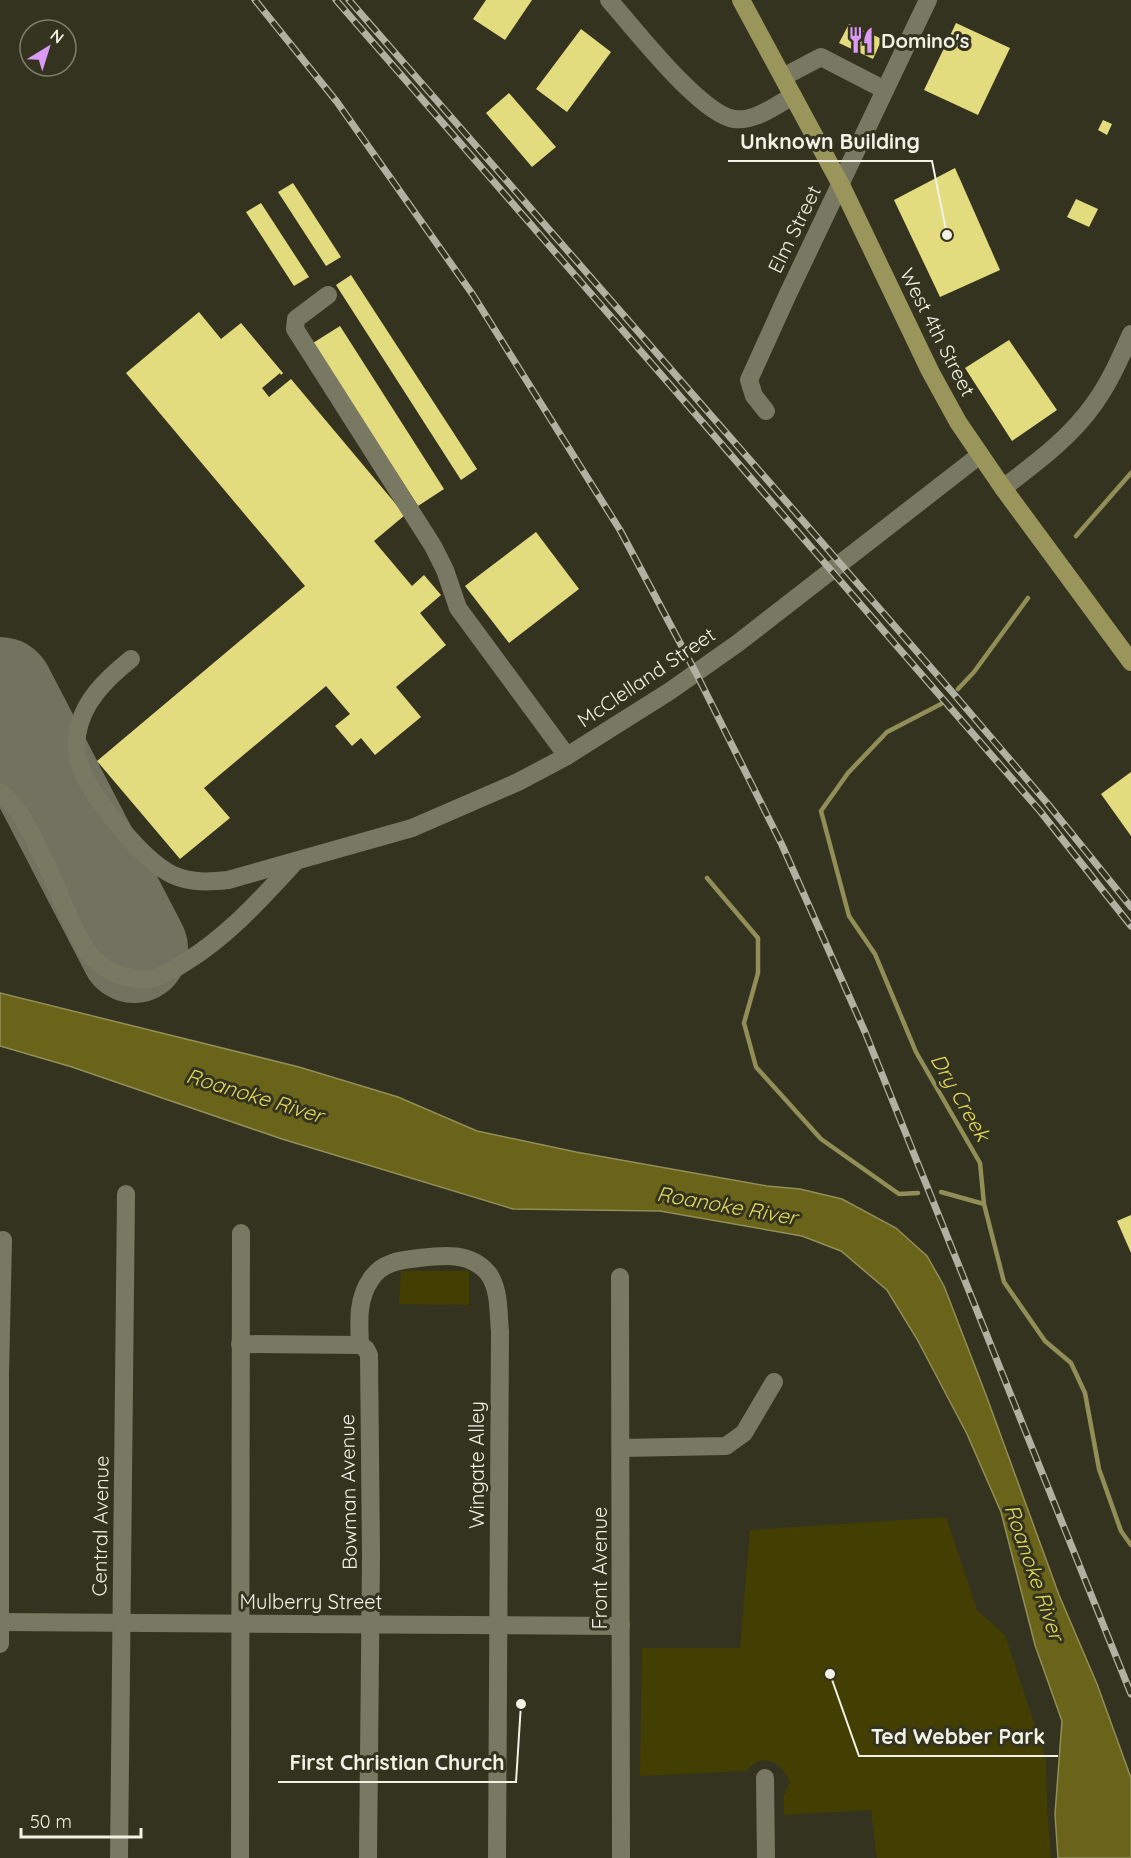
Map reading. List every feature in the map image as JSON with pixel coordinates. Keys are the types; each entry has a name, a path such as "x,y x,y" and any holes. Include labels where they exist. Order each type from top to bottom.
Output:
{"main road":[{"name":"West 4th Street","path":"741,0 841,185 930,370 958,422 1003,488 1131,662"}],"street":[{"path":"609,0 683,85 723,116 734,119 755,117 794,96"},
{"name":"Elm Street","path":"766,411 754,396 749,380 928,0"},
{"path":"783,77 821,57 885,90"},
{"path":"328,295 296,318 295,329 433,546 445,570 458,608 567,756"},
{"path":"1003,488 1050,452 1080,421 1109,380 1131,334"},
{"name":"McClelland Street","path":"132,659 100,687 85,708 76,737 80,767 104,805 132,842 151,860 172,874 190,880 209,882 228,880 412,828 518,782 567,756 670,691 738,643 980,455"},
{"path":"0,792 13,804 22,817 55,882 82,944 104,968 128,978 156,978 196,956 226,932 263,897 295,862"},
{"name":"Central Avenue","path":"118,1858 126,1194"},
{"path":"240,1858 241,1233"},
{"path":"0,1644 0,1374 3,1240"},
{"name":"Wingate Alley","path":"360,1345 359,1311 364,1290 382,1267 394,1261 453,1255 466,1258 479,1265 494,1285 500,1331 497,1858"},
{"name":"Front Avenue","path":"620,1277 621,1858"},
{"path":"240,1344 360,1345"},
{"name":"Bowman Avenue","path":"360,1345 369,1355 371,1624 368,1858"},
{"path":"621,1448 726,1446 744,1432 774,1382"},
{"name":"Mulberry Street","path":"0,1622 621,1626"},
{"path":"765,1778 766,1858"}],"shaded area":[{"path":"401,1271 469,1271 469,1305 399,1304"},
{"path":"946,1517 977,1610 1005,1635 1046,1759 1051,1858 877,1858 871,1810 784,1815 784,1795 790,1782 782,1769 765,1760 759,1761 747,1771 640,1776 642,1648 740,1648 750,1530"}],"water":[{"name":"Roanoke River","path":"0,993 299,1067 398,1097 477,1131 576,1152 767,1186 800,1189 842,1199 896,1228 927,1256 944,1286 1059,1595 1097,1684 1131,1778 1131,1858 1058,1858 1055,1814 1062,1721 1035,1645 1001,1512 967,1434 917,1339 887,1290 841,1251 802,1236 660,1211 513,1209 282,1139 72,1067 0,1046"}],"building":[{"path":"486,0 532,0 505,40 473,19"},
{"path":"956,23 1010,48 978,115 924,90"},
{"path":"849,24 882,39 873,59 839,43"},
{"path":"581,29 611,52 567,112 536,89"},
{"path":"509,93 556,147 532,167 486,113"},
{"path":"1103,120 1112,124 1107,135 1098,130"},
{"path":"955,168 1000,270 940,297 894,200"},
{"path":"293,183 341,257 326,266 278,192"},
{"path":"1076,199 1098,209 1089,227 1067,217"},
{"path":"261,203 309,277 294,286 246,212"},
{"path":"351,275 477,469 461,480 336,285"},
{"path":"199,312 221,339 241,323 283,373 262,388 269,397 291,379 405,515 374,541 412,586 424,575 441,595 420,613 446,645 396,687 421,717 375,755 361,738 352,746 335,726 350,714 326,686 204,788 230,818 180,859 97,761 305,586 126,373"},
{"path":"340,326 444,489 418,506 313,343"},
{"path":"1009,340 1057,410 1012,441 965,368"},
{"path":"536,532 579,589 509,643 465,586"},
{"path":"1131,772 1131,836 1101,794"},
{"path":"1131,1215 1131,1253 1117,1221"}],"waterway":[{"name":"Dry Creek","path":"1076,536 1131,473"},
{"name":"Dry Creek","path":"958,689 974,672 1028,598"},
{"name":"Dry Creek","path":"941,704 887,732 848,773 821,811 849,916 875,954 916,1052 980,1163 984,1204 1004,1282 1045,1341 1071,1363 1085,1393 1099,1469 1121,1531 1131,1545"},
{"path":"707,878 758,938 758,973 744,1023 756,1067 821,1139 899,1194 918,1193"},
{"path":"941,1192 984,1204"}],"runway":[{"path":"0,691 134,949"}],"railway":[{"path":"255,0 337,102 473,295 620,530 696,673 782,845 865,1032 1131,1694"},
{"path":"336,0 1040,811 1131,926"},
{"path":"349,0 953,693 1047,803 1131,907"}],"place":[{"name":"Domino's","path":"861,40"},
{"name":"Unknown Building","path":"947,235"},
{"name":"Ted Webber Park","path":"830,1674"},
{"name":"First Christian Church","path":"521,1704"}]}
